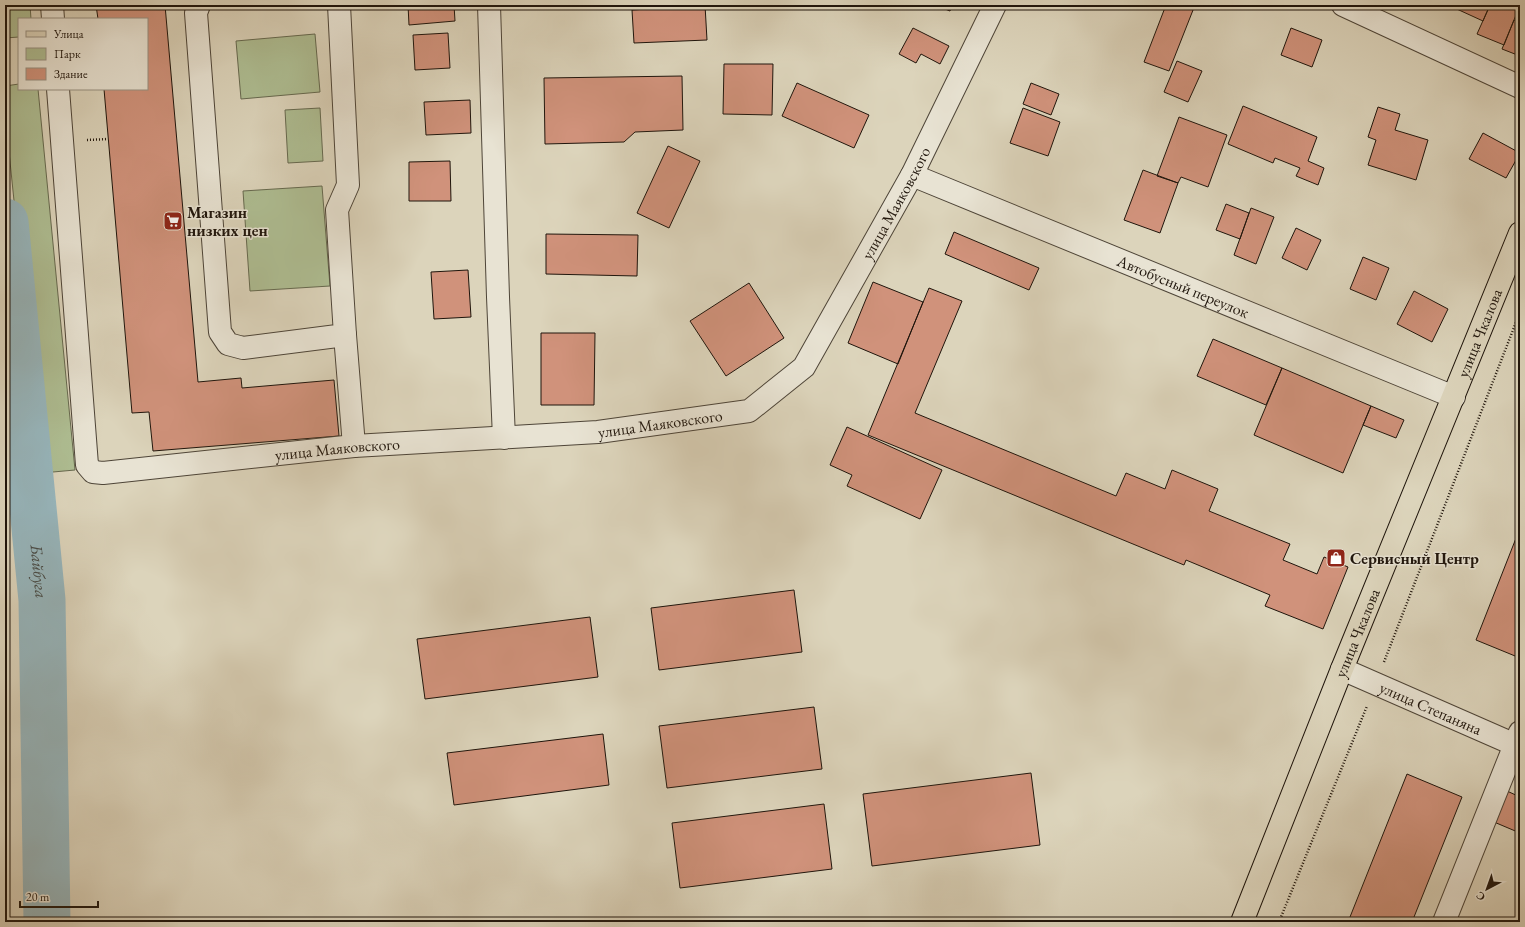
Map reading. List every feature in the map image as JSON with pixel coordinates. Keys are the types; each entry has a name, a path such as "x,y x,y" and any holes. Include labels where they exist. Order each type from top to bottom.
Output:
{"main road":[{"name":"улица Чкалова","path":"1242,922 1342,669 1520,233"}],"street":[{"path":"52,5 53,18"},
{"path":"199,5 196,14 220,332 228,344 243,348 345,335"},
{"path":"340,5 348,185 337,210 354,446"},
{"path":"489,5 504,438"},
{"name":"улица Маяковского","path":"58,90 87,465 93,472 103,473 354,446 598,432 749,411 804,367 912,175 995,5"},
{"path":"1343,5 1520,87"},
{"name":"Автобусный переулок","path":"912,175 1454,397"},
{"name":"улица Степаняна","path":"1342,669 1518,742"},
{"path":"1444,922 1518,742"}],"path":[{"path":"1279,922 1376,684 1520,312"}],"green space":[{"path":"5,5 30,5 31,18 18,18 18,37 5,38"},
{"path":"315,34 320,92 241,99 236,41"},
{"path":"18,84 18,90 38,90 75,470 42,473 5,113 5,86"},
{"path":"320,108 323,161 288,163 285,110"},
{"path":"322,186 330,286 250,291 243,191"}],"building":[{"path":"96,5 165,5 198,382 241,378 242,388 334,380 339,436 153,451 149,412 132,413 104,90 148,90 148,18 98,18"},
{"path":"408,5 454,5 455,21 409,25"},
{"path":"650,5 705,5 707,40 634,43 632,10 647,9"},
{"path":"935,5 952,5 950,11"},
{"path":"1166,5 1195,5 1169,71 1144,62"},
{"path":"1448,5 1490,5 1483,21"},
{"path":"1490,5 1520,5 1504,45 1477,34"},
{"path":"1514,20 1520,23 1520,56 1502,49"},
{"path":"913,28 949,46 940,64 921,54 916,63 899,54"},
{"path":"1291,28 1322,40 1312,67 1281,55"},
{"path":"448,33 450,68 415,70 413,35"},
{"path":"1177,61 1202,71 1188,102 1164,92"},
{"path":"724,64 773,64 772,115 723,114"},
{"path":"682,76 683,130 635,132 624,142 545,144 544,78"},
{"path":"797,83 869,115 854,148 782,116"},
{"path":"1031,83 1059,94 1051,115 1023,104"},
{"path":"470,100 471,133 426,135 424,102"},
{"path":"1243,106 1317,137 1308,161 1324,168 1318,185 1296,176 1300,168 1275,158 1273,163 1228,144"},
{"path":"1378,107 1400,114 1395,130 1428,140 1416,180 1368,165 1376,140 1368,137"},
{"path":"1023,108 1060,122 1048,156 1010,143"},
{"path":"1179,117 1227,135 1208,187 1181,177 1178,183 1157,176"},
{"path":"1483,133 1520,153 1506,178 1469,159"},
{"path":"668,146 700,161 669,228 637,213"},
{"path":"450,161 451,201 409,201 409,162"},
{"path":"1143,170 1178,183 1160,233 1124,220"},
{"path":"1226,204 1249,213 1240,239 1216,230"},
{"path":"1251,208 1274,217 1256,264 1234,255"},
{"path":"1296,228 1321,240 1307,270 1282,258"},
{"path":"954,232 1039,268 1029,290 945,254"},
{"path":"546,234 638,235 637,276 546,274"},
{"path":"1363,257 1389,268 1376,300 1350,289"},
{"path":"468,270 471,317 434,319 431,272"},
{"path":"873,282 923,302 898,364 848,343"},
{"path":"749,283 784,338 726,376 690,321"},
{"path":"929,288 962,301 915,413 1116,496 1126,473 1165,489 1172,470 1218,489 1209,511 1290,544 1283,560 1317,574 1324,557 1348,567 1323,629 1265,606 1270,595 1186,560 1184,565 868,435"},
{"path":"1414,291 1448,309 1432,342 1397,324"},
{"path":"541,333 595,333 594,405 541,405"},
{"path":"1213,339 1282,368 1266,405 1197,376"},
{"path":"1282,368 1371,406 1343,473 1254,435"},
{"path":"1371,406 1404,420 1396,438 1363,425"},
{"path":"847,427 942,470 920,519 847,486 852,475 830,465"},
{"path":"1520,528 1520,658 1476,640"},
{"path":"794,590 802,652 659,670 651,608"},
{"path":"590,617 598,677 425,699 417,639"},
{"path":"814,707 822,769 667,788 659,726"},
{"path":"603,734 609,785 454,805 447,753"},
{"path":"1031,773 1040,845 872,866 863,794"},
{"path":"1407,774 1462,797 1412,922 1348,922"},
{"path":"1507,791 1520,797 1520,833 1494,822"},
{"path":"824,804 832,869 680,888 672,823"}],"waterway":[{"name":"Байбуга","path":"5,222 42,600 47,922"}],"place":[{"name":"Магазин низких цен","path":"173,221"},
{"name":"Сервисный Центр","path":"1336,558"}]}
